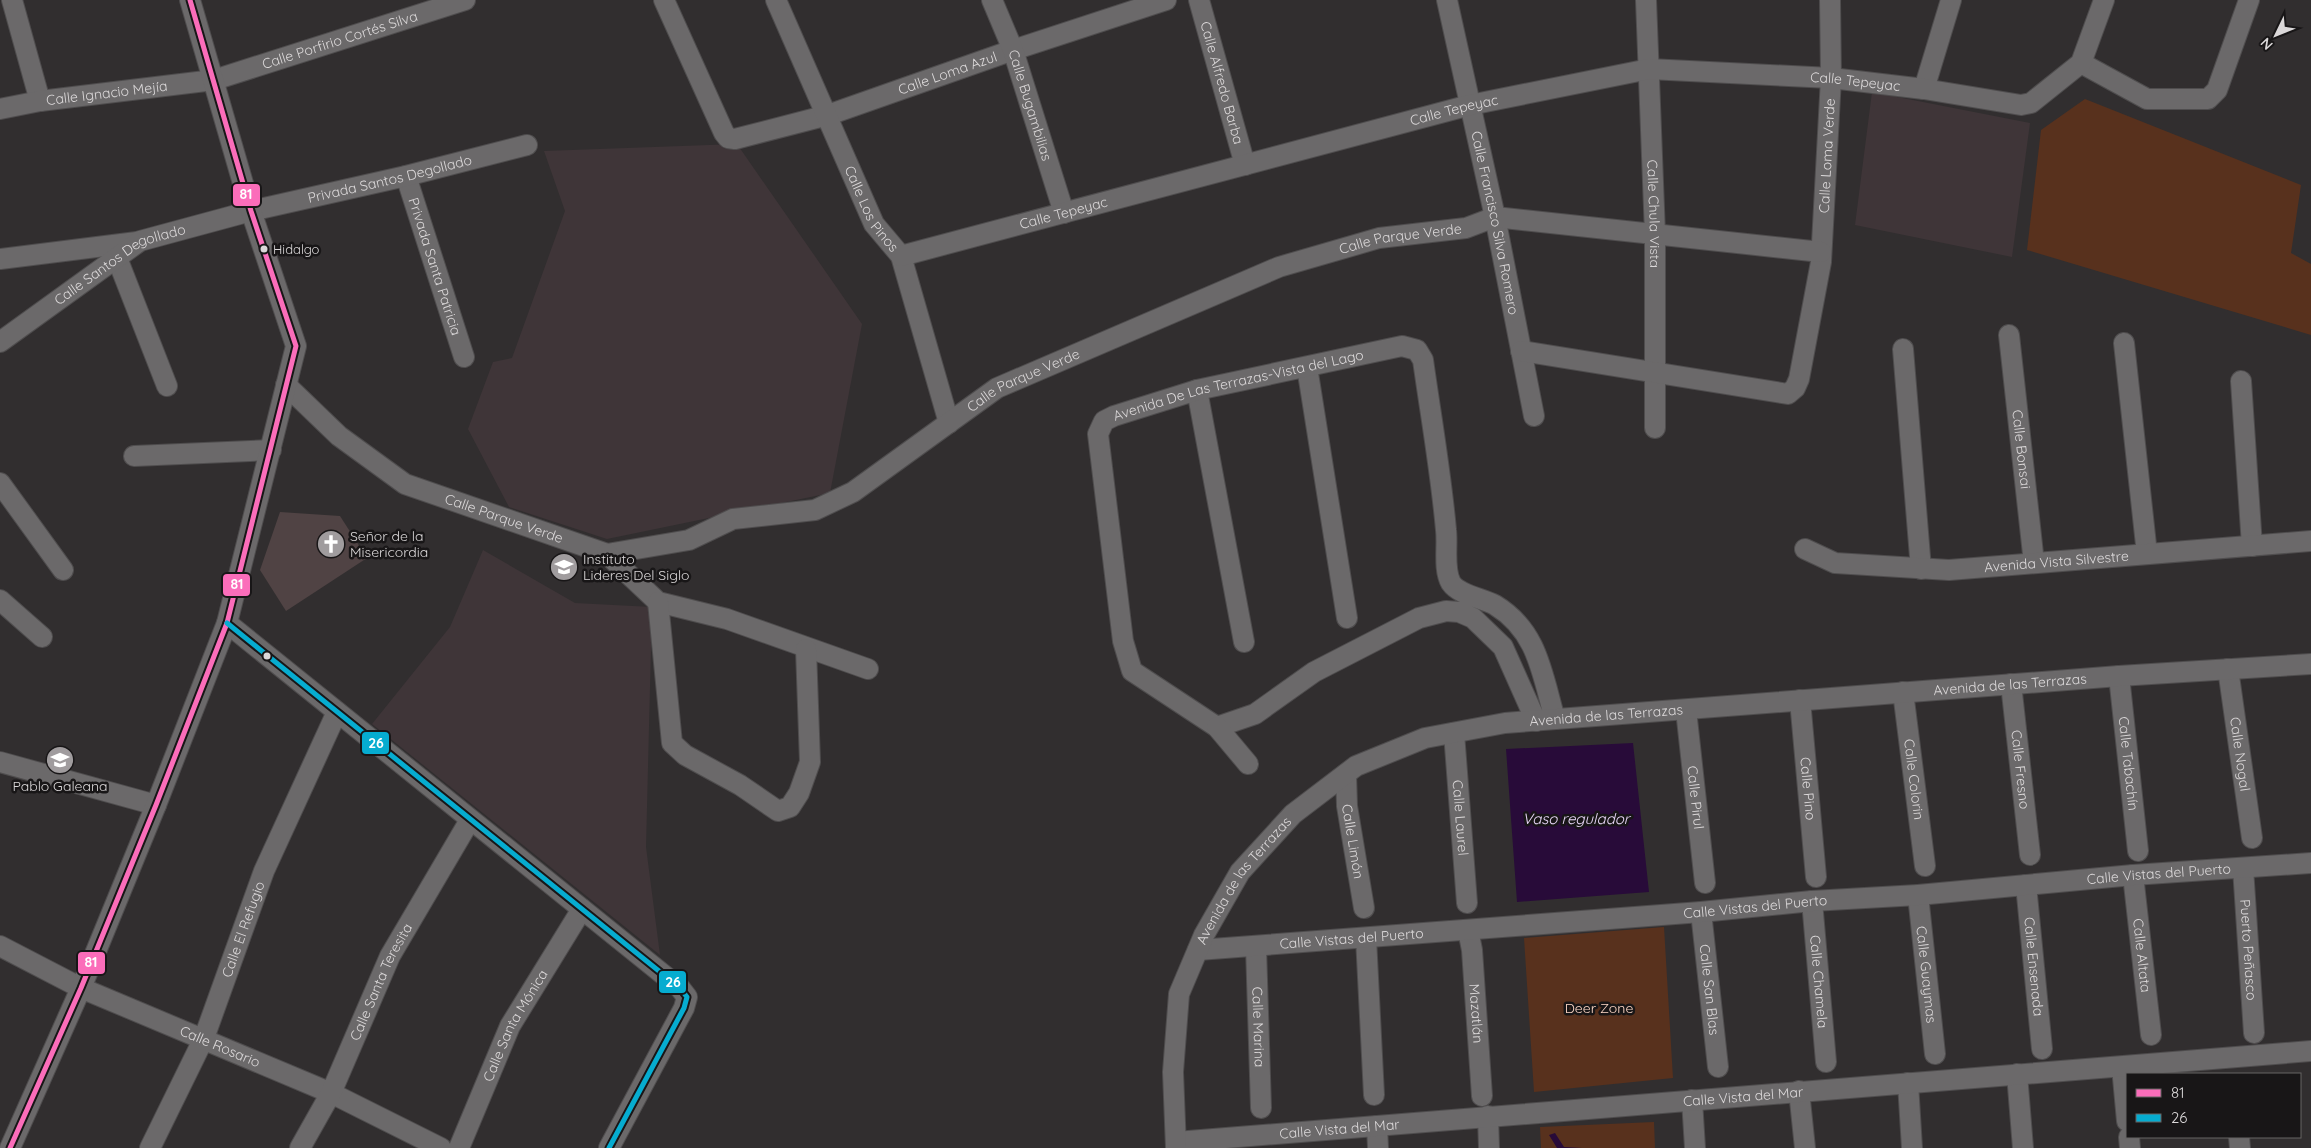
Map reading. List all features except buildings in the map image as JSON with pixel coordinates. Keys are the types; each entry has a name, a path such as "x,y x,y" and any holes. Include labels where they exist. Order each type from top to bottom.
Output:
{"street":[{"path":"12,0 40,101"},
{"path":"0,1142 9,1148 81,988 156,805 226,623 296,346 251,211 190,0"},
{"name":"Calle Porfirio Cortés Silva","path":"214,80 465,0"},
{"name":"Calle Loma Azul","path":"664,0 708,100 728,138 735,139 828,115 1013,50 1166,0"},
{"name":"Calle Los Pinos","path":"776,0 828,115 874,224 901,256 949,423"},
{"name":"Calle Bugambilias","path":"992,0 1013,50 1064,213"},
{"name":"Calle Alfredo Barba","path":"1199,0 1245,165"},
{"name":"Calle Francisco Silva Romero","path":"1447,0 1496,217 1534,416"},
{"name":"Calle Chula Vista","path":"1646,0 1655,234 1655,428"},
{"name":"Calle Loma Verde","path":"1655,374 1788,394 1795,388 1799,379 1821,262 1820,252 1831,78 1830,0"},
{"path":"1924,89 1951,0"},
{"path":"2104,0 2081,64 2147,99 2208,99 2217,90 2249,0"},
{"name":"Calle Tepeyac","path":"901,256 1470,105 1649,69 1831,78 1924,89 2021,105 2031,103 2081,64"},
{"name":"Calle Ignacio Mejía","path":"0,109 40,101 214,80"},
{"name":"Privada Santos Degollado","path":"251,211 406,176 527,145"},
{"name":"Privada Santa Patricia","path":"406,176 464,357"},
{"name":"Calle Santos Degollado","path":"0,342 140,242 251,211"},
{"name":"Calle Parque Verde","path":"286,385 339,436 405,484 607,554 689,540 733,520 815,510 853,492 997,388 1279,267 1379,238 1466,228 1496,217 1820,252"},
{"path":"0,259 140,242"},
{"path":"118,258 167,386"},
{"name":"Calle Bonsai","path":"2009,335 2034,563"},
{"path":"2124,343 2147,554"},
{"name":"Avenida De Las Terrazas-Vista del Lago","path":"1248,764 1217,727 1132,671 1122,641 1098,434 1104,421 1114,416 1196,390 1402,346 1417,350 1423,360 1446,531 1448,576 1452,584 1458,589 1493,604 1511,616 1525,631 1538,660 1546,720"},
{"path":"1903,350 1921,569"},
{"path":"1522,351 1655,374"},
{"path":"1306,367 1347,618"},
{"path":"2241,381 2252,546"},
{"path":"1196,390 1244,642"},
{"path":"134,456 271,450"},
{"path":"0,483 63,570"},
{"name":"Avenida Vista Silvestre","path":"1805,549 1835,563 1950,570 2311,541"},
{"path":"607,554 658,602 727,620 868,669"},
{"path":"0,600 42,637"},
{"path":"658,602 672,743 685,755 740,785 778,811 790,807 799,793 810,762 806,648"},
{"path":"1217,727 1255,714 1314,672 1418,618 1446,611 1459,612 1473,618 1503,647 1546,720"},
{"path":"226,623 680,988 687,997 684,1008 609,1148"},
{"name":"Avenida de las Terrazas","path":"1176,1145 1173,1072 1178,994 1198,950 1240,872 1293,814 1356,766 1425,738 1504,723 2119,676 2311,664"},
{"name":"Calle Nogal","path":"2228,669 2252,838"},
{"name":"Calle Tabachín","path":"2119,676 2138,851"},
{"name":"Calle Fresno","path":"2011,684 2030,855"},
{"name":"Calle Colorin","path":"1903,692 1925,866"},
{"name":"Calle Pino","path":"1800,700 1816,877"},
{"name":"Calle Pirul","path":"1686,710 1705,884"},
{"name":"Calle El Refugio","path":"150,1148 204,1038 264,871 337,712"},
{"name":"Calle Laurel","path":"1454,733 1467,902"},
{"path":"1,763 156,805"},
{"name":"Calle Limón","path":"1346,774 1346,806 1364,908"},
{"name":"Calle Santa Teresita","path":"300,1148 331,1093 390,956 470,820"},
{"name":"Calle Vistas del Puerto","path":"1198,950 1700,912 1812,901 1918,895 2133,875 2311,863"},
{"name":"Puerto Peñasco","path":"2243,868 2254,1032"},
{"name":"Calle Altata","path":"2133,875 2151,1035"},
{"name":"Calle Ensenada","path":"2026,885 2042,1049"},
{"name":"Calle Guaymas","path":"1918,895 1935,1054"},
{"name":"Calle Chamela","path":"1812,901 1826,1062"},
{"name":"Calle Santa Mónica","path":"459,1148 510,1026 582,909"},
{"name":"Calle San Blas","path":"1700,912 1718,1067"},
{"name":"Mazatlán","path":"1468,930 1472,950 1482,1096"},
{"path":"1366,938 1374,1095"},
{"name":"Calle Rosario","path":"0,946 81,988 204,1038 331,1093 441,1148"},
{"name":"Calle Marina","path":"1256,947 1261,1108"},
{"name":"Calle Vista del Mar","path":"1176,1145 1261,1141 1377,1126 1488,1116 2017,1074 2122,1067 2233,1065 2311,1051"},
{"path":"2122,1067 2126,1110"},
{"path":"2017,1074 2023,1148"},
{"path":"1908,1083 1912,1148"},
{"path":"1799,1091 1804,1148"},
{"path":"1692,1100 1695,1148"},
{"path":"1488,1116 1489,1148"},
{"path":"1377,1126 1378,1148"}],"shaded area":[{"path":"1872,92 2030,123 2012,257 1855,225"},
{"path":"737,144 862,324 830,493 607,539 509,507 468,429 493,362 512,358 565,211 544,151"},
{"path":"483,550 575,603 652,607 646,847 660,955 372,724 450,627"}],"green space":[{"path":"2085,99 2301,185 2291,253 2311,264 2311,335 2027,250 2041,130"},
{"name":"Deer Zone","path":"1664,927 1673,1078 1534,1092 1524,938"},
{"path":"1654,1122 1655,1148 1541,1148 1540,1127"}],"water":[{"name":"Vaso regulador","path":"1633,743 1649,892 1517,902 1506,749"},
{"path":"1555,1133 1564,1147 1582,1148 1557,1148 1549,1135"}],"transit line":[{"name":"81","path":"10,1148 81,988 156,805 227,623 296,346 251,211 190,0"},
{"name":"26","path":"227,623 680,988 687,997 684,1008 609,1148"}],"place":[{"name":"Hidalgo","path":"264,249"},
{"name":"Señor de la Misericordia","path":"331,544"},
{"name":"Instituto Lideres Del Siglo","path":"564,567"},
{"name":"Pablo Galeana","path":"60,760"}]}
